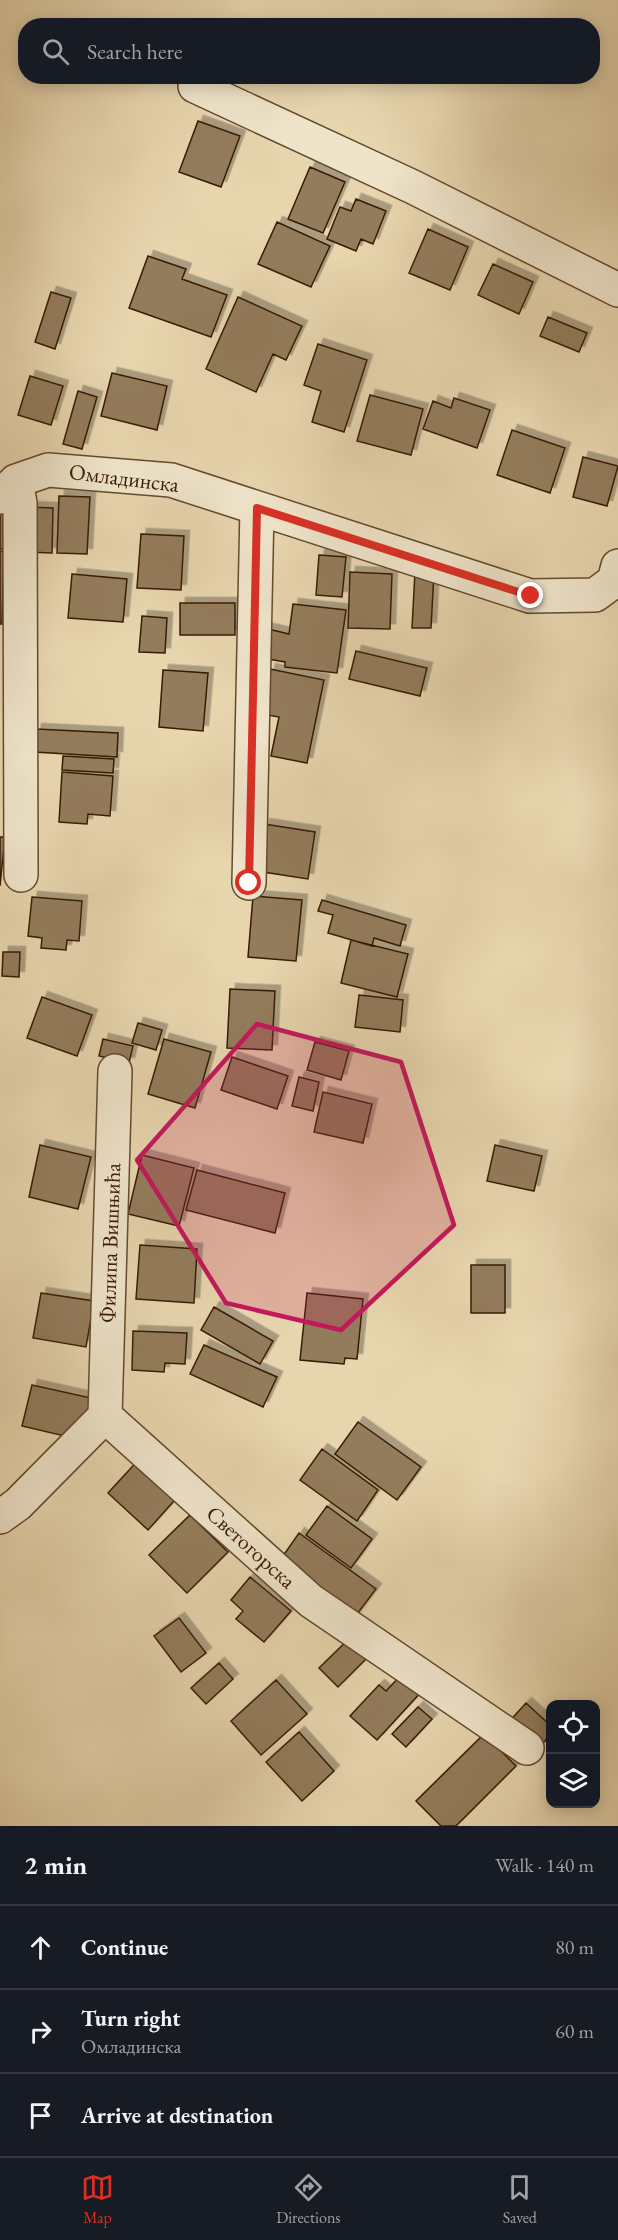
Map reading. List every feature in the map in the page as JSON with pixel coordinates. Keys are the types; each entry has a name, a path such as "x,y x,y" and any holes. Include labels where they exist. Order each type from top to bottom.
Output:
{"street":[{"path":"195,86 413,187 618,290"},
{"name":"Омладинска","path":"8,489 48,470 171,480 531,596 595,595 614,581 618,566"},
{"path":"8,489 20,503 21,874"},
{"path":"249,883 257,508"},
{"name":"Филипа Вишњића","path":"105,1416 115,1071"},
{"path":"0,1517 18,1504 105,1416"},
{"name":"Светогорска","path":"105,1416 311,1601 527,1748"}],"highlighted area":[{"path":"257,1024 401,1062 454,1225 341,1330 226,1303 137,1160"}],"building":[{"path":"198,121 240,136 221,187 179,172"},
{"path":"310,167 345,182 323,233 288,219"},
{"path":"356,199 386,211 373,244 361,239 356,251 327,239 340,207 351,211"},
{"path":"277,222 330,246 311,287 258,264"},
{"path":"428,229 468,247 450,290 409,273"},
{"path":"148,256 186,269 182,279 227,295 211,337 129,308"},
{"path":"493,264 533,282 519,314 478,295"},
{"path":"51,292 71,298 55,349 35,342"},
{"path":"238,297 302,326 286,360 273,354 256,392 206,369"},
{"path":"548,317 587,333 579,352 540,336"},
{"path":"318,344 367,360 344,432 312,422 321,391 304,385"},
{"path":"112,373 167,386 157,430 101,416"},
{"path":"30,376 63,386 51,425 18,415"},
{"path":"78,391 97,397 82,449 63,444"},
{"path":"370,395 423,409 411,455 357,441"},
{"path":"454,398 490,410 477,448 423,429 433,401 451,408"},
{"path":"512,430 565,448 550,493 497,475"},
{"path":"583,457 618,466 607,506 573,497"},
{"path":"59,496 90,497 87,554 57,553"},
{"path":"7,502 6,549 0,549 0,507"},
{"path":"25,507 53,508 52,553 24,552"},
{"path":"141,534 184,536 181,590 137,588"},
{"path":"0,551 4,552 2,624 0,624"},
{"path":"319,555 346,557 342,597 316,595"},
{"path":"350,572 392,574 390,629 348,628"},
{"path":"415,572 434,573 431,628 412,628"},
{"path":"72,574 127,579 123,622 68,618"},
{"path":"180,603 235,603 235,635 180,635"},
{"path":"293,604 346,610 337,673 285,667 285,662 256,657 260,627 289,634"},
{"path":"142,616 167,618 165,653 139,652"},
{"path":"356,651 427,668 420,696 349,679"},
{"path":"270,669 324,680 307,763 271,756 279,717 261,714"},
{"path":"163,670 208,673 203,731 159,727"},
{"path":"36,729 118,733 117,757 34,752"},
{"path":"63,756 114,759 113,773 62,770"},
{"path":"62,772 113,776 110,816 88,814 87,824 59,822"},
{"path":"264,824 315,832 308,879 257,871"},
{"path":"0,837 5,837 0,886"},
{"path":"253,896 302,900 296,961 248,957"},
{"path":"32,897 82,901 79,941 67,940 66,950 41,948 42,938 28,936"},
{"path":"322,900 406,925 400,946 374,938 372,946 328,933 333,915 318,911"},
{"path":"351,940 408,954 397,997 341,983"},
{"path":"3,952 20,952 19,977 2,976"},
{"path":"230,989 275,991 272,1050 227,1048"},
{"path":"359,995 403,1000 400,1032 355,1027"},
{"path":"42,997 92,1015 77,1056 27,1038"},
{"path":"138,1023 162,1030 156,1050 132,1043"},
{"path":"103,1039 133,1046 129,1063 99,1056"},
{"path":"164,1039 211,1052 195,1108 148,1094"},
{"path":"315,1042 349,1051 341,1080 307,1070"},
{"path":"232,1057 288,1076 277,1109 221,1090"},
{"path":"299,1077 319,1082 313,1111 292,1106"},
{"path":"323,1092 372,1104 363,1143 314,1132"},
{"path":"40,1145 91,1157 78,1209 29,1197"},
{"path":"495,1145 542,1156 534,1191 487,1181"},
{"path":"142,1155 194,1168 179,1226 128,1214"},
{"path":"197,1170 285,1193 275,1233 186,1210"},
{"path":"140,1245 197,1249 194,1303 136,1299"},
{"path":"471,1265 505,1265 505,1313 471,1313"},
{"path":"41,1293 94,1301 86,1347 33,1338"},
{"path":"307,1293 363,1299 357,1359 345,1358 344,1364 300,1360"},
{"path":"214,1307 273,1341 260,1364 201,1330"},
{"path":"133,1331 187,1333 185,1364 165,1363 164,1372 132,1370"},
{"path":"204,1345 277,1377 263,1407 190,1374"},
{"path":"32,1385 91,1398 85,1422 73,1438 22,1426"},
{"path":"358,1422 421,1467 397,1500 335,1454"},
{"path":"322,1449 378,1490 357,1521 300,1480"},
{"path":"143,1455 182,1492 148,1530 108,1493"},
{"path":"327,1506 372,1539 351,1568 306,1535"},
{"path":"190,1515 228,1552 187,1593 149,1555"},
{"path":"299,1533 376,1589 354,1618 278,1563"},
{"path":"250,1577 291,1611 264,1642 236,1619 243,1611 231,1600"},
{"path":"179,1618 206,1653 181,1672 154,1636"},
{"path":"355,1633 373,1652 338,1687 319,1668"},
{"path":"219,1663 233,1679 206,1704 191,1688"},
{"path":"404,1672 423,1690 377,1740 350,1716 379,1685 386,1691"},
{"path":"276,1680 307,1714 261,1755 231,1721"},
{"path":"526,1703 546,1721 546,1740 538,1749 508,1723"},
{"path":"418,1707 432,1719 406,1747 392,1734"},
{"path":"299,1732 334,1771 302,1801 266,1762"},
{"path":"484,1734 516,1766 456,1826 441,1826 416,1801"}],"route":[{"path":"249,883 257,508 531,596"}]}
